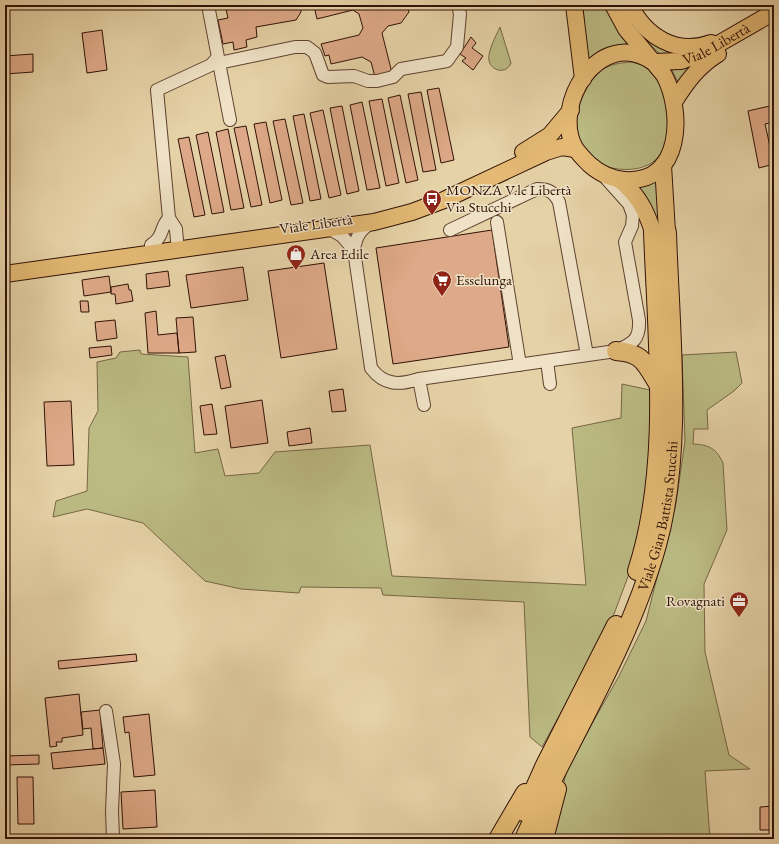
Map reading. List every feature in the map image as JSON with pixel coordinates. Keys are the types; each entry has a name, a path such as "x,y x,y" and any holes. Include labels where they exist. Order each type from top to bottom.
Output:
{"highway":[{"name":"Viale Gian Battista Stucchi","path":"513,839 545,765 624,609 638,569 647,534 654,488 659,429 660,232"},
{"name":"Viale Gian Battista Stucchi","path":"524,839 618,651 635,613 656,550 669,480 673,426 660,232"},
{"path":"616,351 631,352 645,362 659,387"},
{"path":"544,839 566,753"},
{"path":"498,839 523,795 545,765"}],"main road":[{"name":"Viale Gian Battista Stucchi","path":"574,5 583,79"},
{"name":"Viale Gian Battista Stucchi","path":"613,5 626,29 653,62 668,83 674,102 676,122 673,148 663,165 643,178 620,180 612,178 592,167 575,149 570,131 571,110 583,79 603,58 619,52 636,54 653,62"},
{"path":"630,5 637,19 647,30 660,39 674,45 699,46 738,32"},
{"name":"Viale Libertà","path":"653,62 672,62 691,58 714,48 738,32 774,12"},
{"name":"Viale Libertà","path":"674,102 687,82 704,63 774,22"},
{"name":"Viale Libertà","path":"173,251 367,217 413,204 463,185 537,145 550,135 571,110"},
{"name":"Viale Libertà","path":"5,274 34,270 84,257 148,250 173,251 374,222 408,213 444,200 546,152 562,147 575,149"},
{"name":"Viale Gian Battista Stucchi","path":"660,232 663,165"},
{"name":"Viale Gian Battista Stucchi","path":"620,180 639,199 660,232"}],"street":[{"path":"208,5 230,120"},
{"path":"173,251 176,229 169,218 157,90 211,65 218,60 295,47 307,47 315,53 323,75 328,77 354,76 368,81 377,81 392,77 401,69 447,61 457,47 460,14 458,5"},
{"path":"374,222 361,231 357,237 354,250 371,368 383,381 396,384 419,379 616,351 627,346 637,338 640,331 626,242 632,226 633,215 629,204 601,172"},
{"path":"450,230 536,189 548,189 555,195 559,202 587,355"},
{"path":"148,250 162,235 165,222 169,218"},
{"path":"497,222 520,365"},
{"path":"330,229 342,236 354,250"},
{"path":"547,361 550,384"},
{"path":"419,379 424,405"},
{"path":"106,711 114,764 112,811 113,839"}],"shaded area":[{"path":"583,5 608,5 632,47 608,47 598,52 587,61"},
{"path":"631,21 679,55 661,55 640,35"},
{"path":"500,27 511,63 509,67 503,70 493,68 489,61 489,53"},
{"path":"696,61 678,83 672,70"},
{"path":"630,62 640,64 645,67 653,74 660,84 667,107 668,131 661,153 648,165 630,169 611,168 595,161 585,150 577,133 577,114 584,93 595,76 609,66"},
{"path":"658,177 660,228 649,202 635,185"},
{"path":"140,350 141,354 188,357 195,453 218,449 225,476 259,473 275,452 370,445 392,576 586,585 572,428 621,418 622,384 650,390 651,439 641,527 629,574 611,622 542,747 530,737 524,602 383,595 381,588 301,587 299,593 241,589 205,581 143,523 87,509 53,517 56,501 87,491 89,428 98,411 97,362 116,358 120,352"},
{"path":"736,352 742,383 734,391 707,410 708,429 694,429 693,444 708,446 718,454 723,463 727,530 704,584 705,652 729,755 750,769 705,771 710,839 552,839 567,768 619,676 646,621 676,503 685,441 682,355"}],"building":[{"path":"225,5 290,5 290,9 300,7 301,12 296,20 256,27 257,37 246,40 247,47 234,50 233,42 223,44 218,20 228,18"},
{"path":"407,5 409,12 401,23 388,26 382,33 392,73 375,77 371,62 362,57 331,64 329,55 325,56 321,44 359,35 363,28 359,14 353,10 317,19 314,6"},
{"path":"102,30 107,70 87,73 82,33"},
{"path":"471,37 476,43 472,48 483,56 473,70 462,61 466,58 460,54"},
{"path":"33,54 33,72 5,74 5,56"},
{"path":"439,88 454,160 441,163 427,90"},
{"path":"421,92 436,170 423,172 408,94"},
{"path":"400,95 418,180 406,183 388,98"},
{"path":"382,99 399,183 386,186 369,101"},
{"path":"362,102 380,188 367,190 350,105"},
{"path":"774,105 774,122 765,124 771,151 774,150 774,164 759,168 748,111"},
{"path":"342,106 359,191 347,194 330,108"},
{"path":"323,110 341,195 329,198 310,113"},
{"path":"304,114 321,199 310,201 293,116"},
{"path":"285,119 303,203 291,205 273,121"},
{"path":"266,122 282,200 270,203 254,124"},
{"path":"246,126 262,205 251,207 234,128"},
{"path":"228,129 244,208 231,210 216,132"},
{"path":"208,132 224,212 212,214 196,135"},
{"path":"189,137 205,215 194,217 178,139"},
{"name":"Esselunga","path":"492,230 509,347 393,364 376,248"},
{"path":"324,263 337,349 281,358 268,271"},
{"path":"243,267 248,300 191,308 186,275"},
{"path":"168,271 170,286 147,289 146,274"},
{"path":"109,276 111,292 84,296 82,280"},
{"path":"128,284 133,301 116,304 115,294 111,294 111,287"},
{"path":"80,301 88,301 89,312 81,312"},
{"path":"156,311 158,335 177,333 179,353 148,353 145,313"},
{"path":"193,317 196,352 179,353 176,318"},
{"path":"115,320 117,338 97,341 95,322"},
{"path":"111,346 112,355 90,358 89,348"},
{"path":"225,355 231,387 221,389 215,357"},
{"path":"343,389 346,411 332,412 329,391"},
{"path":"262,400 268,443 231,448 225,406"},
{"path":"71,401 74,465 47,466 44,402"},
{"path":"212,404 217,434 204,435 200,406"},
{"path":"310,428 312,443 289,446 287,432"},
{"path":"774,484 774,491 770,488"},
{"path":"136,654 137,661 59,669 58,661"},
{"path":"79,694 83,735 62,738 62,742 56,742 57,746 50,747 45,698"},
{"path":"100,710 103,748 93,749 91,728 83,729 81,712"},
{"path":"149,714 155,775 134,777 129,732 125,733 123,717"},
{"path":"103,748 105,764 53,769 51,753"},
{"path":"39,755 39,764 5,765 5,756"},
{"path":"17,777 33,777 34,824 18,824"},
{"path":"155,790 157,827 123,829 121,792"},
{"path":"774,806 774,830 760,830 760,807"}],"place":[{"name":"MONZA V.le Libertà Via Stucchi","path":"432,216"},
{"name":"Area Edile","path":"296,271"},
{"name":"Esselunga","path":"442,297"},
{"name":"Rovagnati","path":"739,618"}]}
